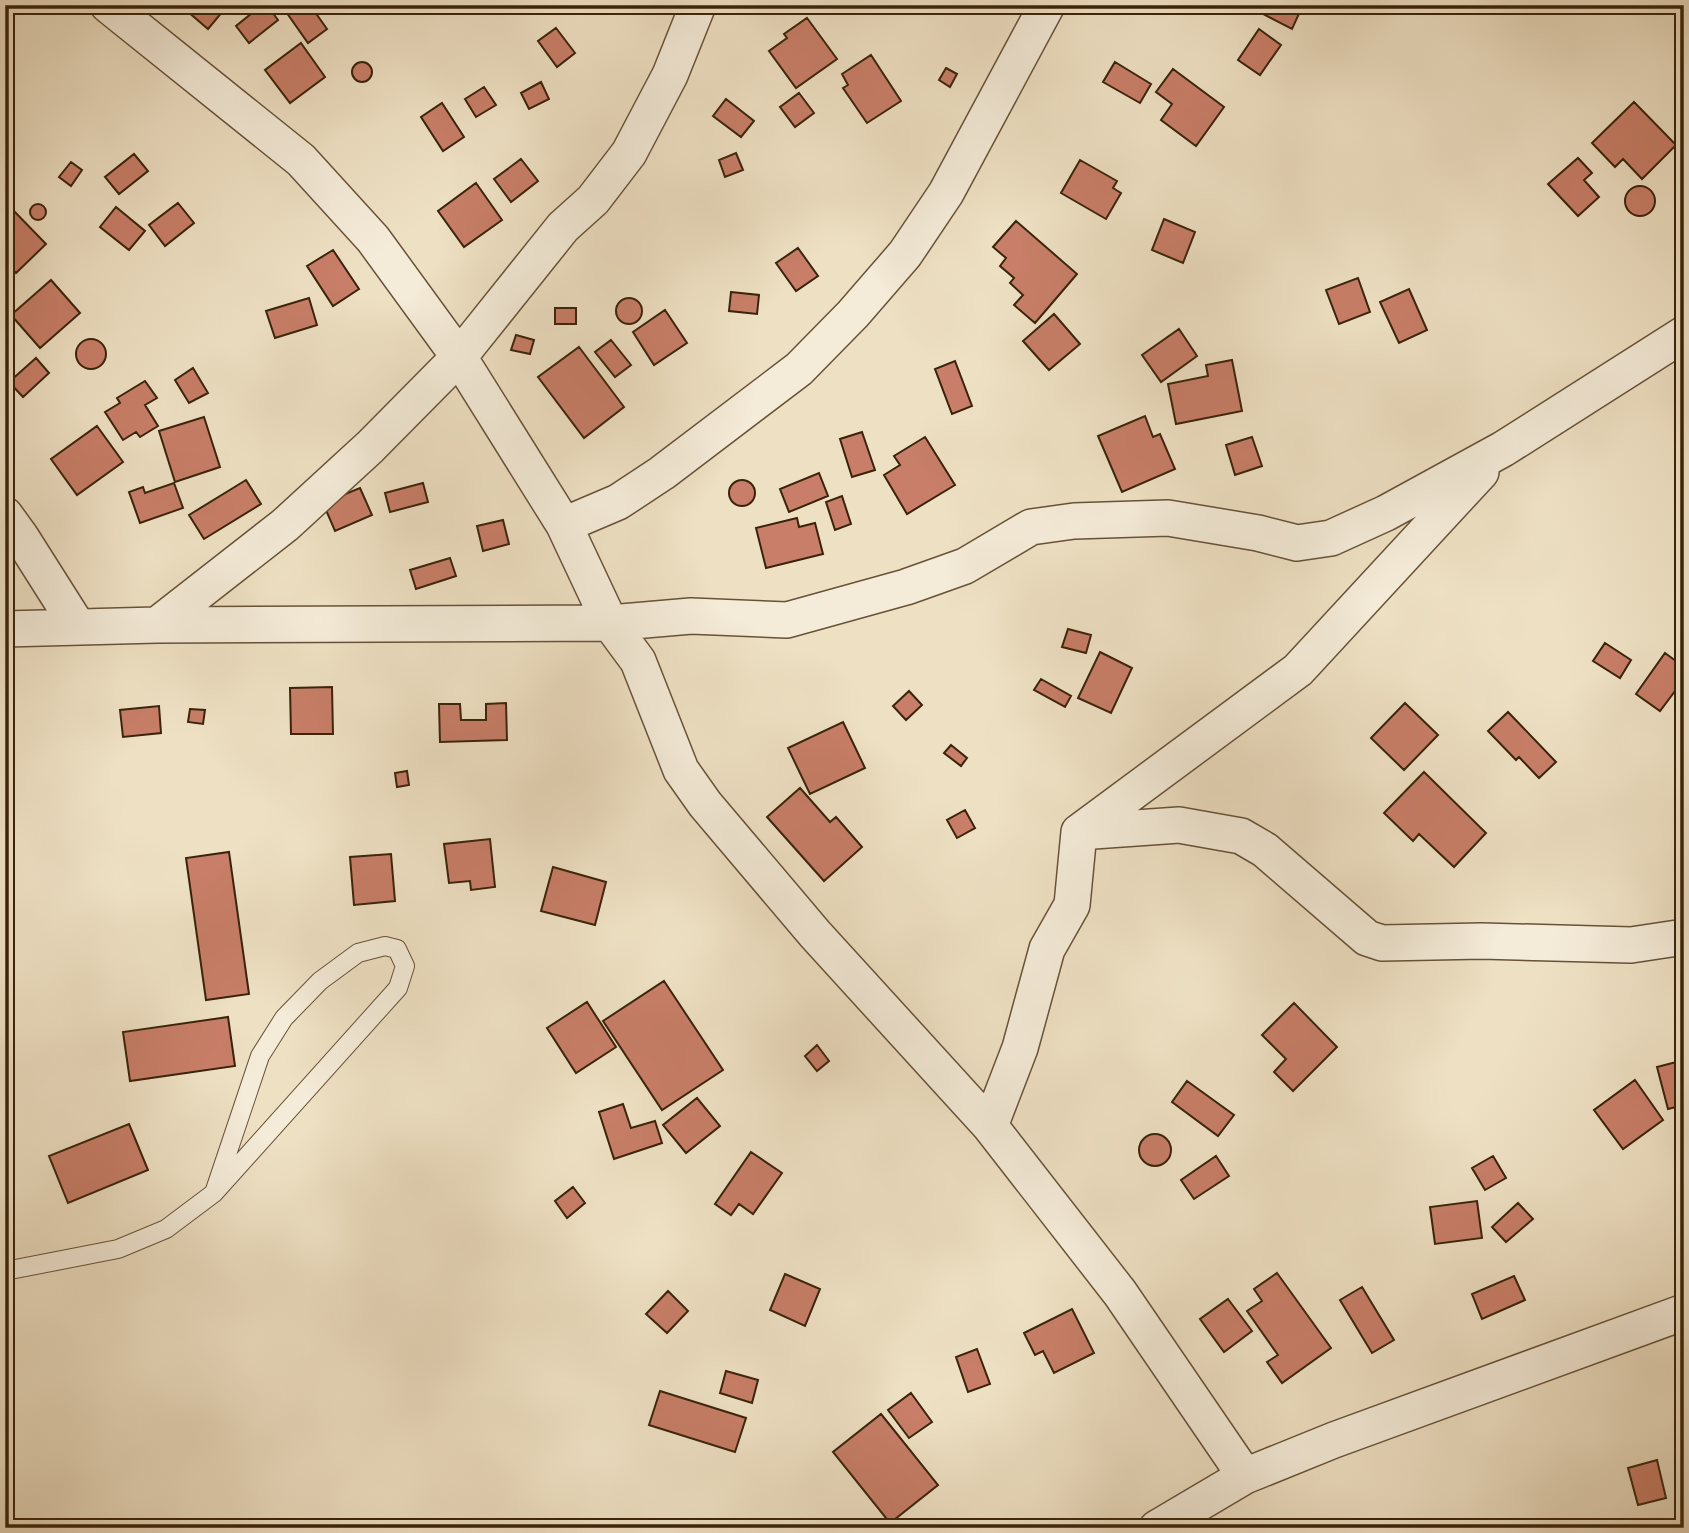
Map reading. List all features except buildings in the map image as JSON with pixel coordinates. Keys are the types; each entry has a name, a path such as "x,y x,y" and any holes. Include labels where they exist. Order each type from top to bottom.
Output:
{"street":[{"path":"108,5 301,160 373,239 458,357 564,525 610,624 638,661 681,770 705,804 815,934 990,1126 1120,1293 1245,1476"},
{"path":"157,625 285,526 370,447 458,357 563,227 593,200 629,152 670,75 698,5"},
{"path":"564,525 618,502 662,473 799,369 852,314 905,254 946,193 1047,5"},
{"path":"5,629 157,625 610,624 691,616 787,620 906,587 965,566 1031,527 1074,521 1168,518 1258,533 1297,543 1331,538 1386,513 1503,449 1684,334"},
{"path":"990,1126 1020,1048 1047,949 1072,905 1079,832 1298,670 1503,449"},
{"path":"5,515 78,627"},
{"path":"1079,832 1179,825 1241,836 1265,850 1367,938 1382,943 1482,941 1631,946 1684,937"},
{"path":"1157,1528 1245,1476 1347,1435 1684,1312"}],"lane":[{"path":"5,1270 118,1249 166,1229 214,1192 398,988 405,966 397,949 385,946 358,953 320,981 284,1018 260,1056 214,1192"}]}
